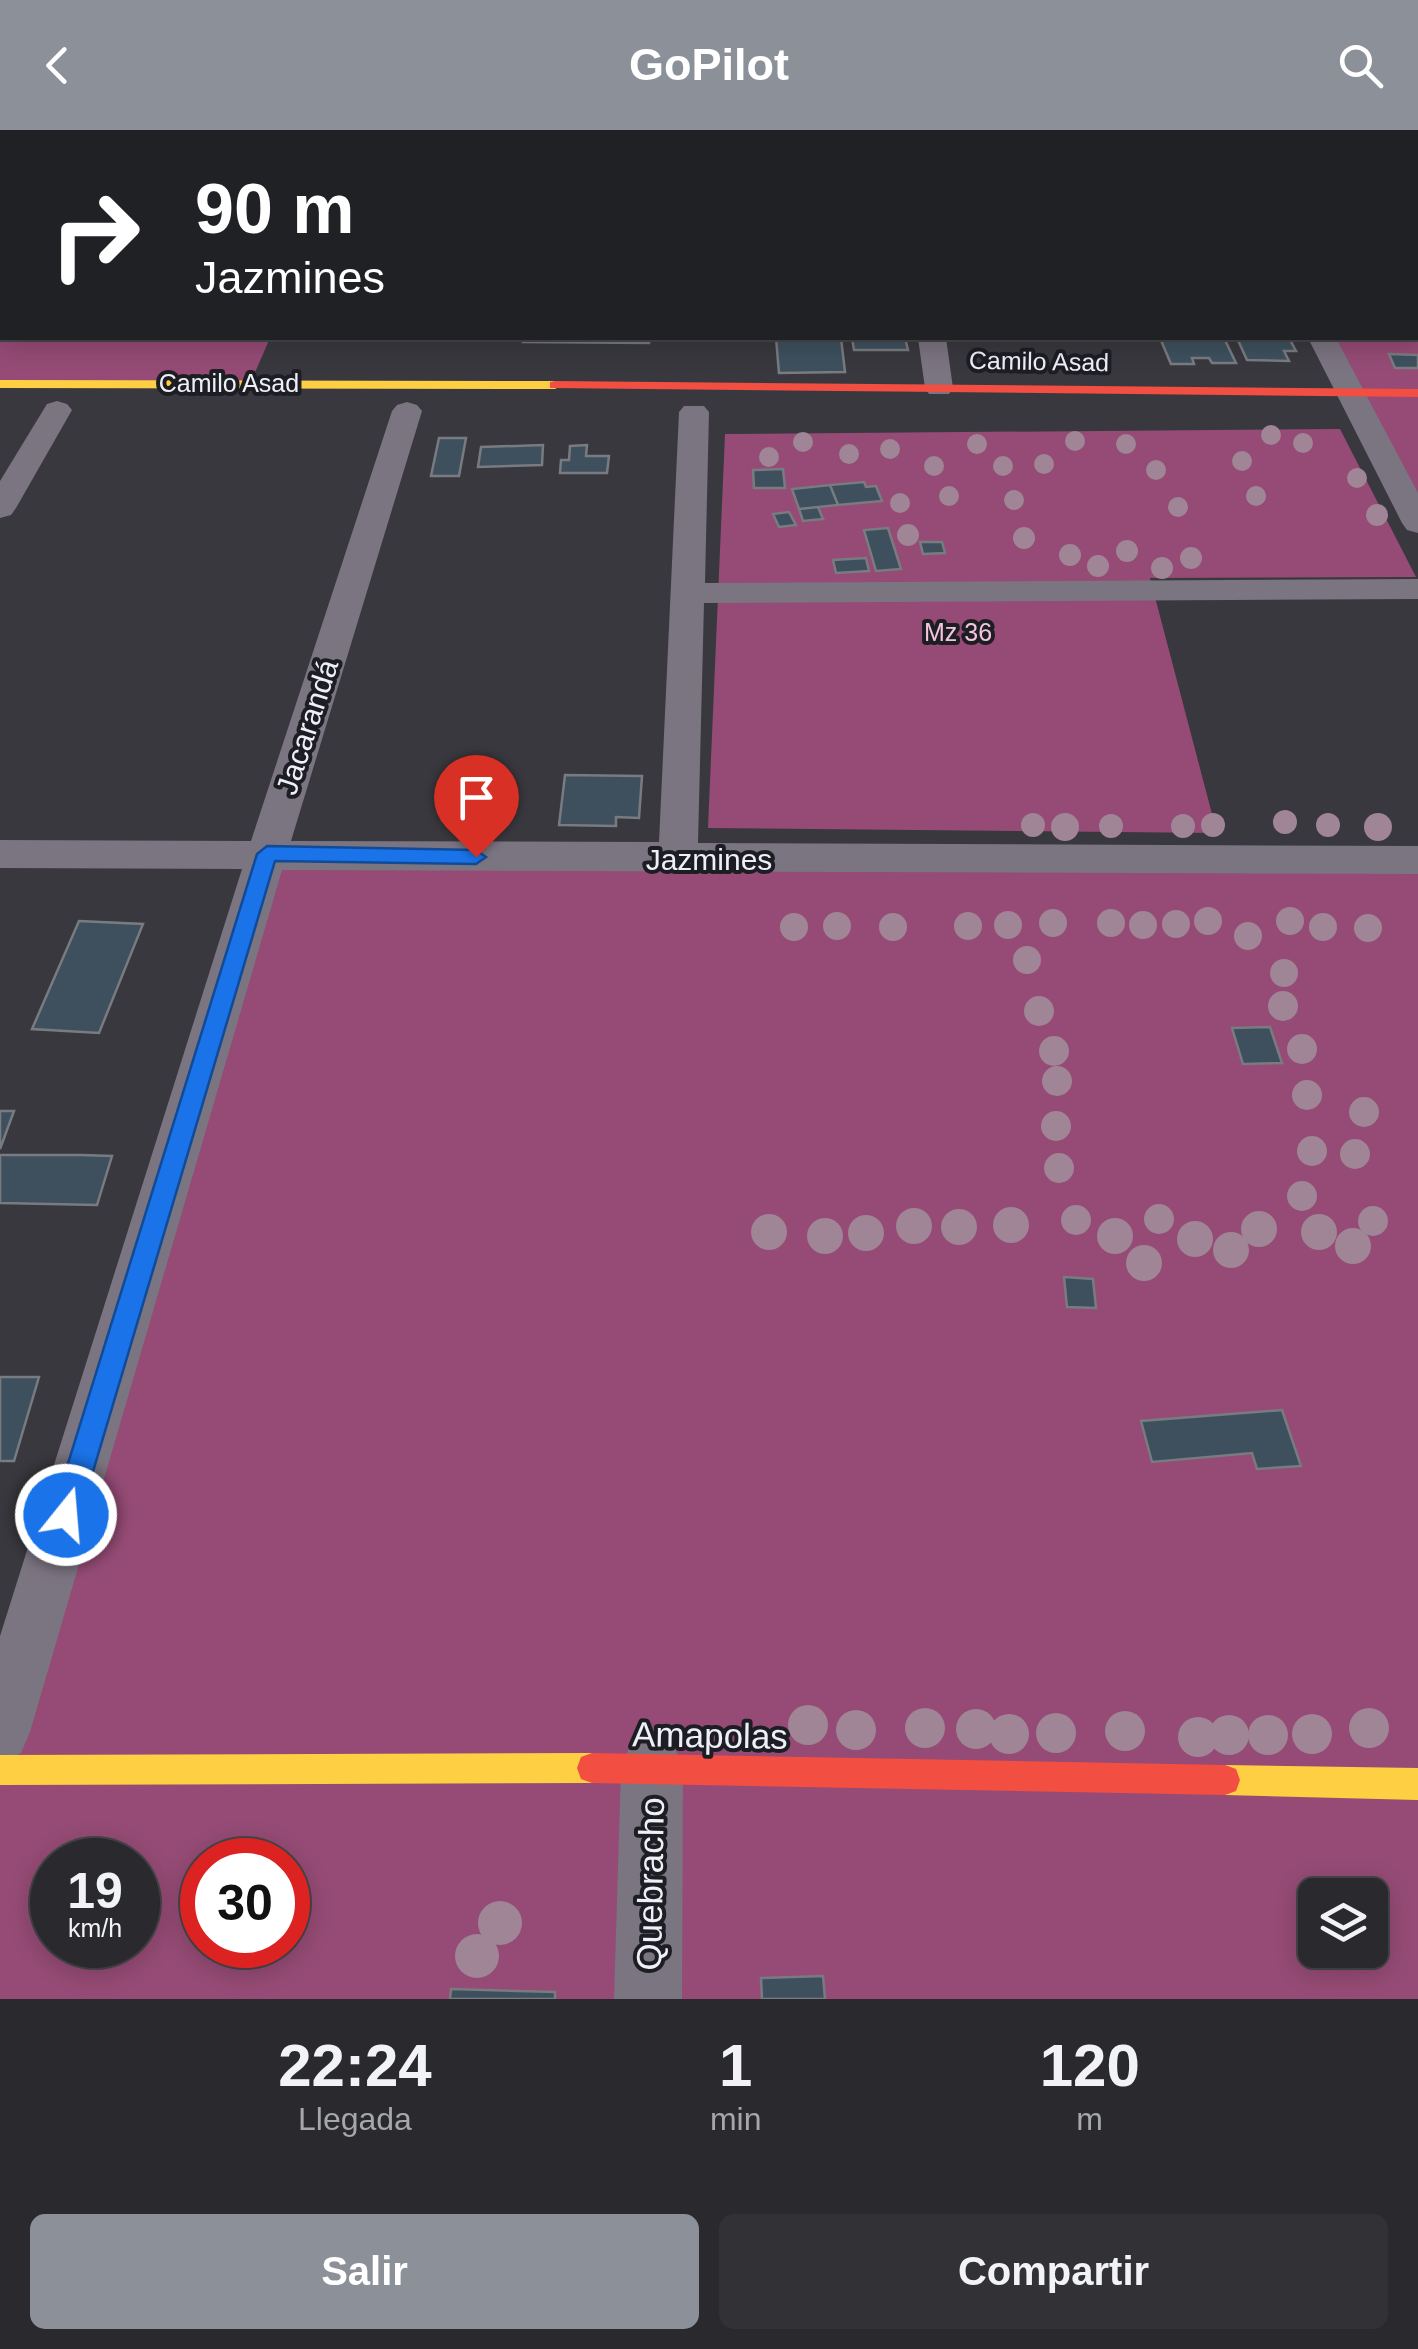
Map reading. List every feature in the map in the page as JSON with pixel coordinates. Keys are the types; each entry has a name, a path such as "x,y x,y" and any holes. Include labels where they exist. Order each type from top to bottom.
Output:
{"street":[{"path":"932,340 939,388"},
{"path":"1323,340 1418,522"},
{"name":"Camilo Asad","path":"0,384 939,388 1360,411 1418,393"},
{"path":"0,508 57,410"},
{"name":"Jacarandá","path":"0,1732 267,854 408,411"},
{"path":"678,860 694,412"},
{"path":"686,593 1418,589"},
{"name":"Jazmines","path":"0,854 678,860 1418,860"},
{"name":"Amapolas","path":"0,1770 652,1768 1418,1784"},
{"name":"Quebracho","path":"648,1999 652,1768"}],"green space":[{"path":"0,340 269,340 250,384 0,384"},
{"path":"1323,340 1418,340 1418,523"},
{"name":"Mz 36","path":"1340,429 1416,577 1150,578 1217,833 708,828 725,434"},
{"path":"267,854 1418,860 1418,1999 0,1999 0,1732"}],"building":[{"path":"524,340 650,340 649,343"},
{"path":"776,340 841,340 845,372 779,373"},
{"path":"852,340 906,340 908,350 854,350"},
{"path":"1161,340 1225,340 1236,363 1192,358 1194,364 1171,364"},
{"path":"1238,340 1290,340 1296,351 1284,351 1289,361 1247,360"},
{"path":"1389,354 1418,355 1418,368 1395,368"},
{"path":"439,438 466,438 459,476 431,476"},
{"path":"543,445 542,465 478,467 481,447"},
{"path":"587,445 586,456 609,456 607,473 560,473 561,460 569,460 570,446"},
{"path":"783,469 785,488 754,488 753,470"},
{"path":"864,482 866,487 876,486 882,501 838,505 830,485"},
{"path":"830,485 838,505 799,509 792,489"},
{"path":"818,507 823,519 803,521 799,509"},
{"path":"789,512 796,525 779,527 773,514"},
{"path":"888,528 901,569 876,571 864,530"},
{"path":"920,542 942,542 945,553 923,554"},
{"path":"866,558 869,571 836,573 833,560"},
{"path":"565,775 642,776 639,818 616,817 616,826 559,825"},
{"path":"79,921 143,924 99,1033 32,1029"},
{"path":"1270,1027 1282,1063 1243,1064 1232,1028"},
{"path":"0,1111 14,1111 0,1149"},
{"path":"0,1155 112,1156 97,1205 0,1203"},
{"path":"1064,1277 1093,1279 1096,1308 1067,1307"},
{"path":"0,1377 39,1377 14,1461 0,1461"},
{"path":"1282,1410 1301,1466 1257,1469 1252,1453 1152,1462 1141,1421"},
{"path":"823,1976 825,1999 762,1999 761,1978"},
{"path":"451,1989 555,1992 555,1999 450,1999"}],"traffic: slow":[{"path":"0,384 555,385"},
{"path":"0,1770 592,1768"},
{"path":"1225,1780 1418,1784"}],"traffic: jam":[{"path":"555,385 1418,393"},
{"path":"592,1768 1225,1780"}],"route":[{"path":"66,1515 267,854 476,857"}]}
